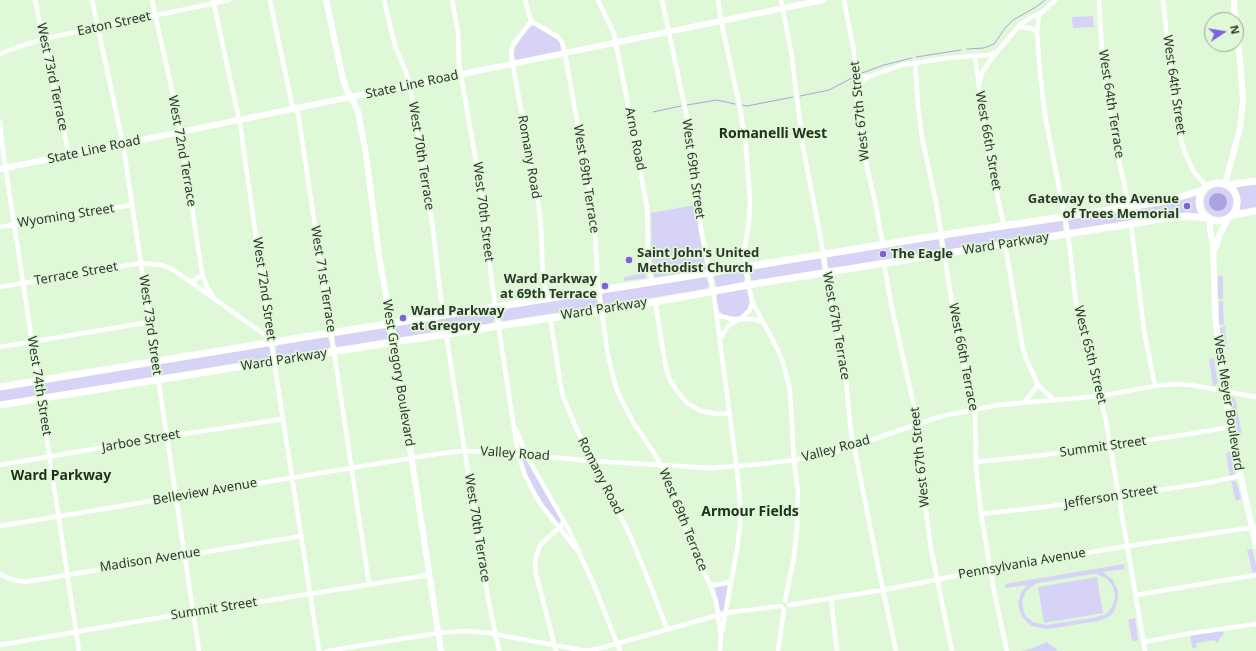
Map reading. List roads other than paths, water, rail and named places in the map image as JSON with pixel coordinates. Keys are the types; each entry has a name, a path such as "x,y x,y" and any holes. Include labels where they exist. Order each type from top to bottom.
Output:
{"main road":[{"name":"West Gregory Boulevard","path":"326,0 343,79 347,91 358,112 366,154 379,256 391,323 441,651"},
{"name":"State Line Road","path":"3,169 823,0"},
{"path":"1234,0 1235,12"},
{"path":"1226,184 1240,128 1243,102 1239,52"},
{"path":"1214,258 1208,219 1199,205 1201,195 1205,188 1216,183 1226,184 1256,181"},
{"path":"1214,258 1217,241 1237,204 1235,194 1226,184"},
{"name":"Ward Parkway","path":"0,387 331,332 1166,201 1205,188"},
{"path":"1208,219 1220,221 1256,211"},
{"name":"Ward Parkway","path":"0,405 550,317 655,302 748,285 1175,217 1188,216 1208,219"},
{"name":"West Meyer Boulevard","path":"1214,258 1217,339 1224,390 1240,476 1254,527 1256,546"}],"street":[{"name":"West 73rd Terrace","path":"35,0 69,155"},
{"name":"West 73rd Street","path":"92,0 123,144 199,651"},
{"name":"West 72nd Terrace","path":"152,0 180,132 202,275 210,293 215,300"},
{"name":"Eaton Street","path":"0,54 43,39 213,2 229,0"},
{"name":"West 71st Terrace","path":"270,0 292,105 297,112 299,120 369,584"},
{"name":"West 70th Terrace","path":"384,0 395,46 410,85 433,229 444,315"},
{"name":"West 70th Street","path":"452,0 457,25 461,75 482,196 492,284 518,454 531,489 541,505 578,550"},
{"path":"525,0 531,21"},
{"name":"Arno Road","path":"598,0 613,30 616,43 647,207 648,254 652,282"},
{"name":"West 69th Street","path":"662,0 691,136 701,228 717,314 737,466 740,525 737,550 721,637"},
{"path":"718,0 721,21 740,108 746,147 750,201 749,221 745,246 748,285 753,304 778,350 790,390 794,460 798,493 797,528 787,603 783,602 778,651"},
{"name":"West 67th Terrace","path":"781,0 792,59 803,147 824,255 832,310 844,360 849,420 896,651"},
{"name":"West 67th Street","path":"844,0 854,52 856,89 862,141 883,245"},
{"path":"979,85 984,70 1018,27 1025,21 1042,12 1056,0"},
{"name":"West 64th Terrace","path":"1099,0 1102,53 1108,96 1114,136 1129,207"},
{"name":"West 64th Street","path":"1163,0 1172,96 1177,123 1183,147 1189,162 1205,188"},
{"name":"West 72nd Street","path":"213,2 239,120 271,342 319,651"},
{"name":"West 65th Street","path":"1042,12 1039,16 1038,32 1045,115 1065,216 1081,331 1100,396 1111,446 1145,651"},
{"name":"West 69th Terrace","path":"531,21 558,37 562,42 565,54 594,216 598,291 610,366 617,390 633,422 660,465 671,489 689,540 716,601 718,615"},
{"name":"Romany Road","path":"531,21 512,46 511,55 539,208 543,274 547,299"},
{"path":"1018,27 1030,28 1038,32"},
{"path":"856,73 864,77 868,77 915,63 996,53"},
{"name":"West 66th Street","path":"975,56 987,147 1004,226"},
{"name":"West 66th Terrace","path":"915,63 922,138 942,235 958,338 975,409 976,462 981,514 1006,651"},
{"path":"856,89 868,77"},
{"name":"West 74th Street","path":"0,122 3,169 15,225 79,651"},
{"name":"Wyoming Street","path":"0,227 132,205"},
{"path":"1131,224 1144,330 1155,386"},
{"path":"1005,244 1025,356 1038,385 1054,400"},
{"name":"Terrace Street","path":"0,287 141,263 152,264 170,268 192,282 215,300 266,335 271,342"},
{"name":"West 67th Street","path":"884,263 891,304 912,395 917,424 927,519 936,579 952,651"},
{"path":"192,282 202,275"},
{"path":"655,302 666,368 676,391 687,403 701,411 717,414 730,413"},
{"path":"720,338 728,326 740,319 749,311 753,304"},
{"path":"717,314 731,320 752,319 762,322"},
{"name":"Romany Road","path":"550,317 562,392 578,432 630,535 667,629"},
{"path":"0,346 150,322"},
{"name":"West 70th Terrace","path":"446,334 489,603 499,651"},
{"name":"Valley Road","path":"411,457 464,451 526,454 592,461 711,468 794,460 854,446 942,416 975,409 1024,402 1074,399 1155,386 1183,384 1256,396"},
{"path":"1024,402 1038,385"},
{"name":"Jarboe Street","path":"0,465 283,419"},
{"name":"West 70th Street","path":"514,424 526,454 564,521 578,550 596,590 620,651"},
{"name":"Summit Street","path":"976,462 1025,458 1230,427"},
{"name":"Belleview Avenue","path":"0,526 411,457"},
{"name":"Jefferson Street","path":"981,514 1052,506 1207,483 1240,476"},
{"path":"555,648 536,574 535,561 540,545 559,528 564,521"},
{"name":"Pennsylvania Avenue","path":"787,603 831,599 990,569 1254,527"},
{"name":"Madison Avenue","path":"0,574 10,579 25,582 302,536"},
{"name":"Summit Street","path":"0,645 429,575"},
{"path":"1136,595 1256,575"},
{"path":"710,585 722,584 731,581"},
{"path":"831,599 837,651"},
{"path":"327,651 438,633 480,631 555,648 586,651 726,613 783,607"},
{"path":"718,615 721,637 720,651"},
{"path":"1144,642 1256,624"}],"waterway":[{"path":"967,49 984,48 994,44 1013,20 1045,0"},
{"path":"916,57 961,50"},
{"path":"862,73 884,65 912,58"},
{"path":"800,96 829,90 852,78"},
{"path":"742,105 747,106 793,97"},
{"path":"687,105 717,100 735,104"},
{"path":"653,112 681,106"}],"place":[{"name":"Gateway to the Avenue of Trees Memorial","path":"1187,206"},
{"name":"The Eagle","path":"883,254"},
{"name":"Saint John's United Methodist Church","path":"629,260"},
{"name":"Ward Parkway at 69th Terrace","path":"605,286"},
{"name":"Ward Parkway at Gregory","path":"403,318"}],"district":[{"name":"Romanelli West","path":"773,134"},
{"name":"Ward Parkway","path":"61,476"},
{"name":"Armour Fields","path":"750,512"}]}
